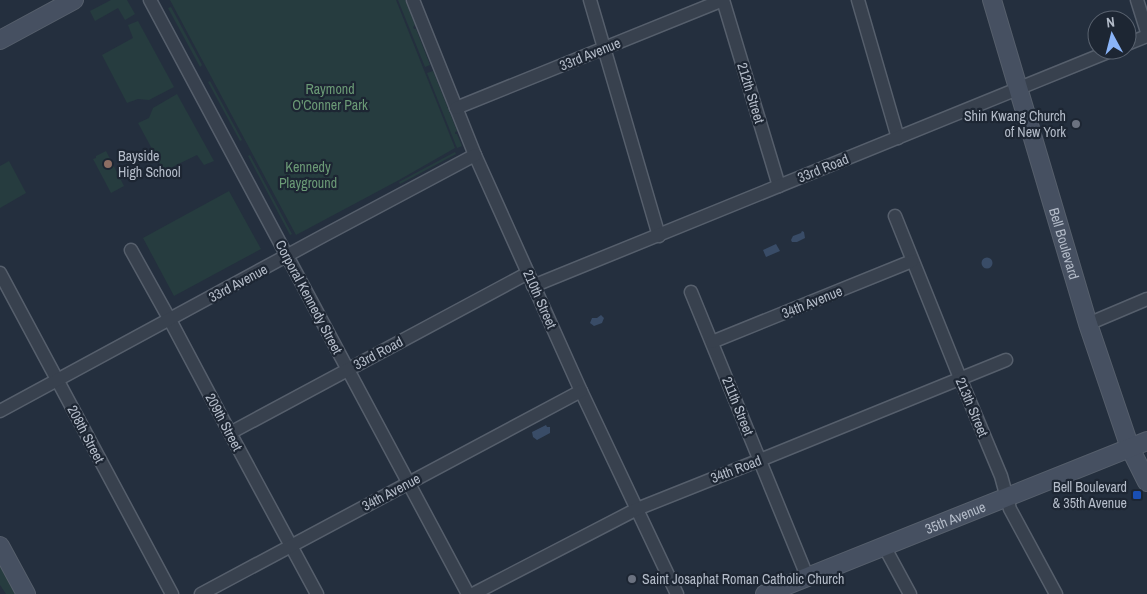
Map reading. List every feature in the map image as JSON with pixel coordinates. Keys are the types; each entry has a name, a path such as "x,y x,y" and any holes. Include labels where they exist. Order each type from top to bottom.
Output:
{"street":[{"path":"0,40 74,0"},
{"name":"Corporal Kennedy Street","path":"150,0 468,594"},
{"name":"210th Street","path":"413,0 475,155 533,286 677,594"},
{"path":"590,0 659,236"},
{"name":"33rd Avenue","path":"456,108 723,0"},
{"name":"212th Street","path":"723,0 779,186"},
{"path":"858,0 898,138"},
{"name":"Bell Boulevard","path":"992,0 1088,324 1130,448 1147,482"},
{"path":"1137,0 1147,32"},
{"name":"33rd Road","path":"533,286 1089,60"},
{"name":"33rd Avenue","path":"0,411 475,155"},
{"name":"213th Street","path":"895,216 1001,476 1010,509 1056,594"},
{"name":"209th Street","path":"131,250 318,594"},
{"name":"34th Avenue","path":"712,342 912,261"},
{"name":"208th Street","path":"0,273 172,594"},
{"name":"33rd Road","path":"230,434 528,273"},
{"name":"211th Street","path":"691,292 807,576"},
{"path":"1088,324 1147,299"},
{"name":"34th Road","path":"473,594 636,509 1006,360"},
{"name":"34th Avenue","path":"201,594 581,391"},
{"name":"35th Avenue","path":"764,594 1147,441"},
{"path":"0,546 26,594"},
{"path":"884,546 910,594"}],"green space":[{"path":"111,0 127,0 135,14 125,20 118,8 95,21 90,11"},
{"name":"Raymond O'Conner Park","path":"170,0 396,0 455,148 296,235"},
{"path":"398,0 405,0 415,25 413,27 416,29 430,65 425,67"},
{"path":"171,7 202,65 200,67 168,8"},
{"path":"138,21 174,87 149,100 138,99 127,103 102,55 133,38 128,25"},
{"path":"433,71 457,131 455,134 457,134 462,146 457,148 427,73"},
{"path":"210,81 242,140 240,141 208,82"},
{"path":"177,94 214,161 204,165 197,155 164,171 138,123 149,118 153,108"},
{"path":"106,151 124,186 111,193 93,159"},
{"path":"455,152 456,154 400,184 399,182"},
{"path":"250,155 292,234 290,235 248,156"},
{"path":"9,161 26,193 0,208 0,166"},
{"path":"229,191 261,249 174,296 143,238"},
{"path":"0,566 15,594 6,594 0,585"}],"water":[{"path":"802,231 805,238 792,242 793,236"},
{"path":"776,244 780,251 766,257 763,250"},
{"path":"987,257 993,263 987,269 981,263"},
{"path":"601,315 604,318 602,323 594,326 590,323 592,318 597,318"},
{"path":"546,425 550,427 550,433 537,440 533,437 532,432"}],"place":[{"name":"Shin Kwang Church of New York","path":"1076,124"},
{"name":"Bayside High School","path":"108,164"},
{"name":"Bell Boulevard & 35th Avenue","path":"1137,495"},
{"name":"Saint Josaphat Roman Catholic Church","path":"632,579"}],"park label":[{"name":"Kennedy Playground","path":"308,176"}]}
